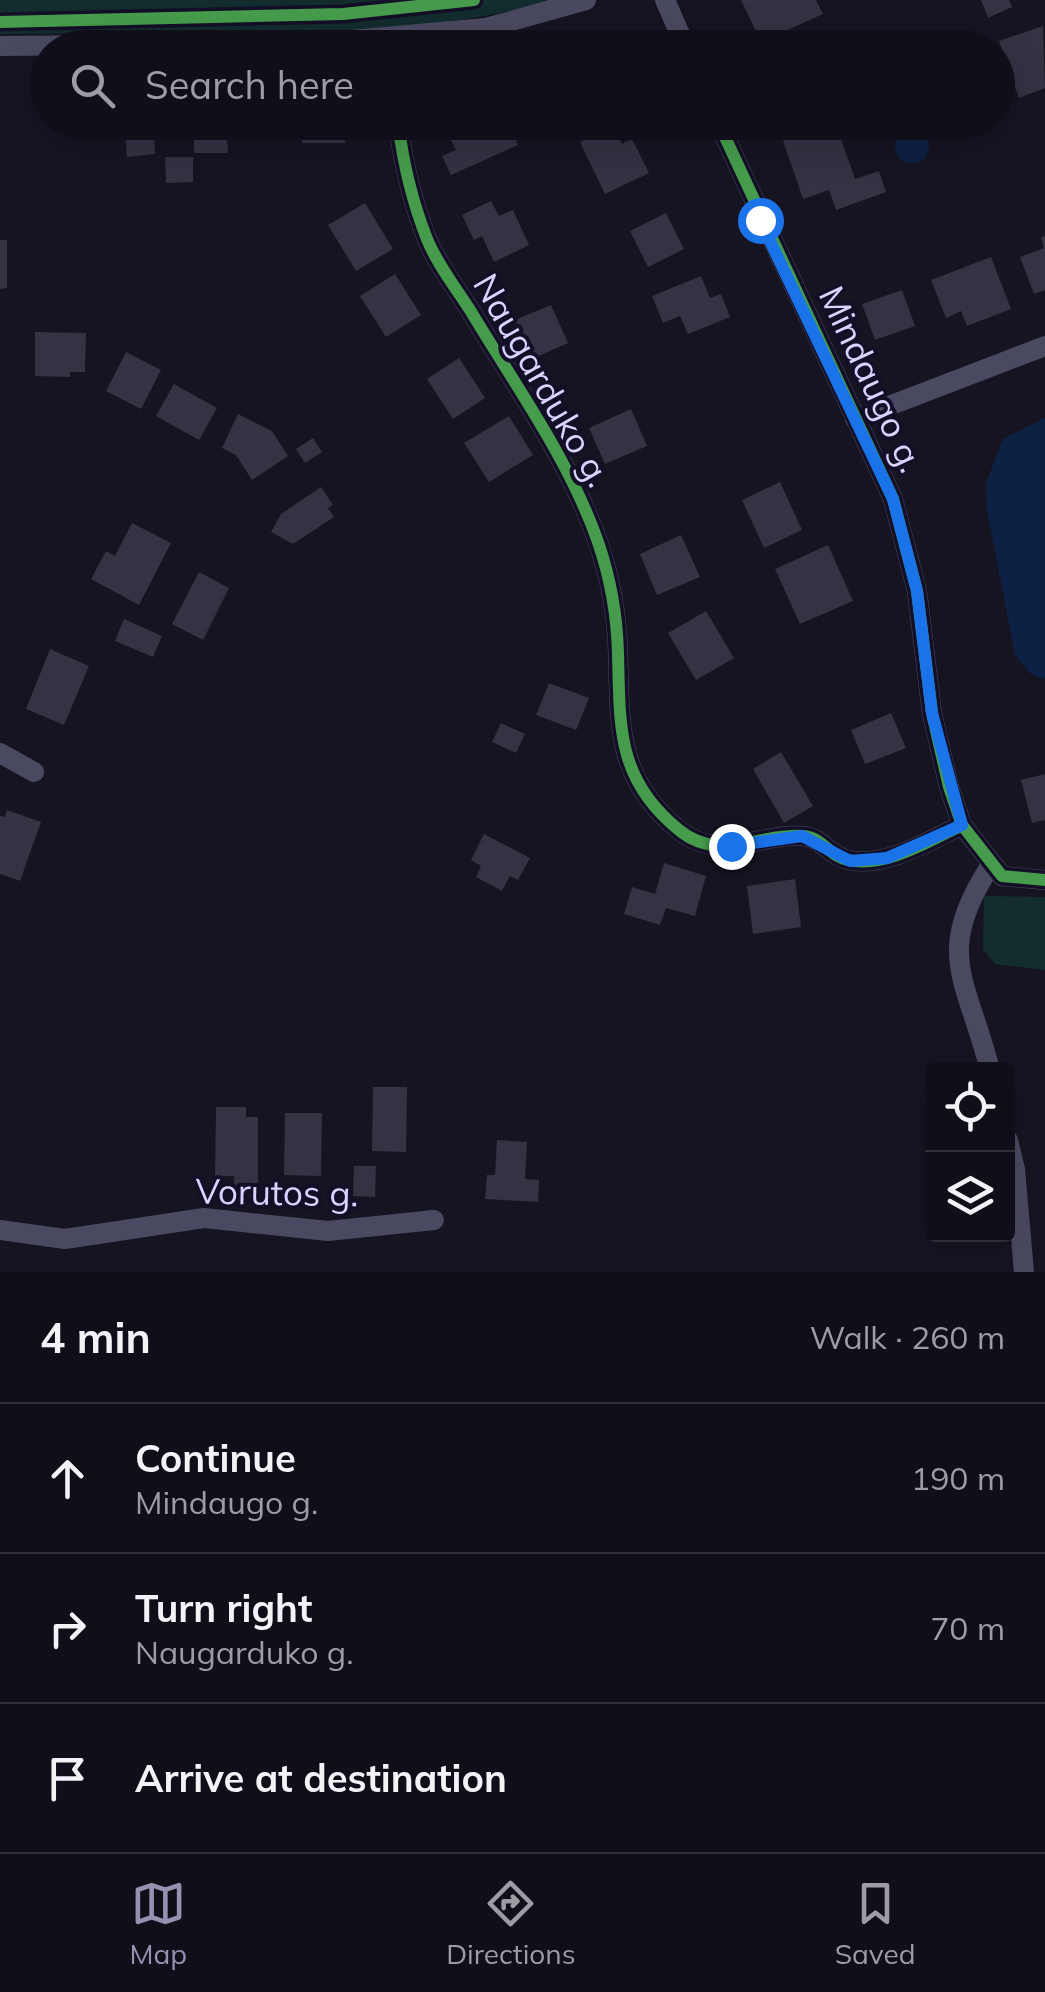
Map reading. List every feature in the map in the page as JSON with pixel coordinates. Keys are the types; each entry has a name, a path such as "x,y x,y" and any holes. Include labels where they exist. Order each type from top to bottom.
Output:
{"street":[{"path":"472,30 586,0"},
{"path":"666,0 678,30"},
{"path":"0,46 30,46"},
{"name":"Naugarduko g.","path":"400,140 404,174 428,242 564,465 598,541 612,596 618,652 616,708 623,753 640,787 681,832 705,845 731,846 802,836 850,861 887,858 962,825"},
{"name":"Mindaugo g.","path":"726,140 893,499 917,591 932,713 962,825 991,865"},
{"path":"855,419 1045,346"},
{"path":"0,753 34,772"},
{"path":"987,1062 961,978 958,936 966,902 991,865 1002,876 1045,880"},
{"path":"1011,1152 1024,1272"},
{"name":"Vorutos g.","path":"0,1230 65,1239 204,1218 328,1231 434,1220"}],"green space":[{"path":"0,0 553,0 488,15 363,30 30,30 30,34 0,34"},
{"path":"984,896 1045,897 1045,970 995,964 983,949"}],"water":[{"path":"896,140 928,140 928,153 919,162 905,162 896,153"},
{"path":"1045,418 1045,679 1031,674 1015,655 987,510 986,483 1003,439"}],"building":[{"path":"741,0 816,0 823,14 788,30 755,30"},
{"path":"981,0 1009,0 1012,7 988,18"},
{"path":"1043,26 1045,88 1019,98 1015,87 1015,36"},
{"path":"126,140 154,140 155,154 127,157"},
{"path":"194,140 227,140 228,153 194,153"},
{"path":"302,140 345,140 345,143"},
{"path":"451,140 516,140 518,145 451,175 442,156 456,150"},
{"path":"620,140 622,144 632,140 649,173 605,194 580,142"},
{"path":"783,140 841,140 855,179 879,171 886,192 836,210 829,190 803,199"},
{"path":"165,157 193,157 193,182 166,183"},
{"path":"491,201 499,216 513,210 529,245 494,262 482,236 474,240 462,215"},
{"path":"365,203 393,249 356,271 328,225"},
{"path":"666,213 684,249 648,267 630,231"},
{"path":"1045,236 1045,290 1034,294 1020,257 1044,248 1041,237"},
{"path":"0,240 7,240 7,288 0,289"},
{"path":"991,257 1011,309 967,326 961,311 946,318 931,280"},
{"path":"395,274 421,315 386,337 360,296"},
{"path":"701,276 710,298 721,294 730,317 688,334 680,316 663,323 652,296"},
{"path":"902,290 915,326 875,340 862,304"},
{"path":"551,305 568,343 532,359 515,320"},
{"path":"35,332 86,333 85,372 70,372 70,377 35,376"},
{"path":"126,352 161,370 141,409 106,391"},
{"path":"459,358 485,398 453,419 427,379"},
{"path":"174,384 217,408 199,440 156,416"},
{"path":"631,409 647,446 605,464 589,428"},
{"path":"238,414 272,431 288,456 252,480 236,455 222,448"},
{"path":"509,416 533,455 489,482 464,443"},
{"path":"313,438 322,452 305,463 296,449"},
{"path":"780,482 802,530 764,548 742,500"},
{"path":"321,487 333,505 328,508 334,517 293,544 271,532 281,514"},
{"path":"132,523 171,543 139,605 91,579 106,551 115,556"},
{"path":"681,535 700,577 657,595 640,554"},
{"path":"828,545 853,601 800,624 775,569"},
{"path":"199,572 229,588 203,640 172,624"},
{"path":"706,611 734,658 696,680 668,633"},
{"path":"124,619 162,636 153,657 115,641"},
{"path":"50,649 89,666 64,725 26,709"},
{"path":"549,683 589,698 576,730 536,715"},
{"path":"891,713 906,748 865,764 851,730"},
{"path":"501,723 525,734 516,753 492,742"},
{"path":"781,752 813,806 784,823 753,769"},
{"path":"1045,774 1045,820 1032,823 1021,780"},
{"path":"7,810 41,822 20,881 0,874 0,816 5,817"},
{"path":"484,834 530,858 518,880 510,876 502,891 476,877 481,866 471,860"},
{"path":"664,863 706,876 695,916 666,908 660,925 624,914 632,887 655,894"},
{"path":"795,879 801,927 753,934 747,886"},
{"path":"373,1087 407,1087 406,1152 372,1151"},
{"path":"216,1107 246,1107 246,1117 258,1117 258,1191 234,1191 234,1176 215,1176"},
{"path":"285,1113 322,1113 321,1176 284,1175"},
{"path":"497,1140 527,1142 525,1179 539,1180 538,1202 485,1199 487,1175 495,1175"},
{"path":"354,1166 376,1166 375,1197 353,1196"}],"cycle path":[{"path":"0,22 343,14 474,0"},
{"path":"401,140 409,182 431,248 557,452 598,542 614,611 626,750 643,791 658,811 694,840 709,844 724,846 803,836 841,858 862,861 892,857 962,825"},
{"path":"726,140 893,499 917,591 932,713 962,825 1002,876 1045,880"}],"route":[{"path":"731,846 802,836 850,861 887,858 962,825 948,787 932,713 917,591 893,499 760,220"}]}
